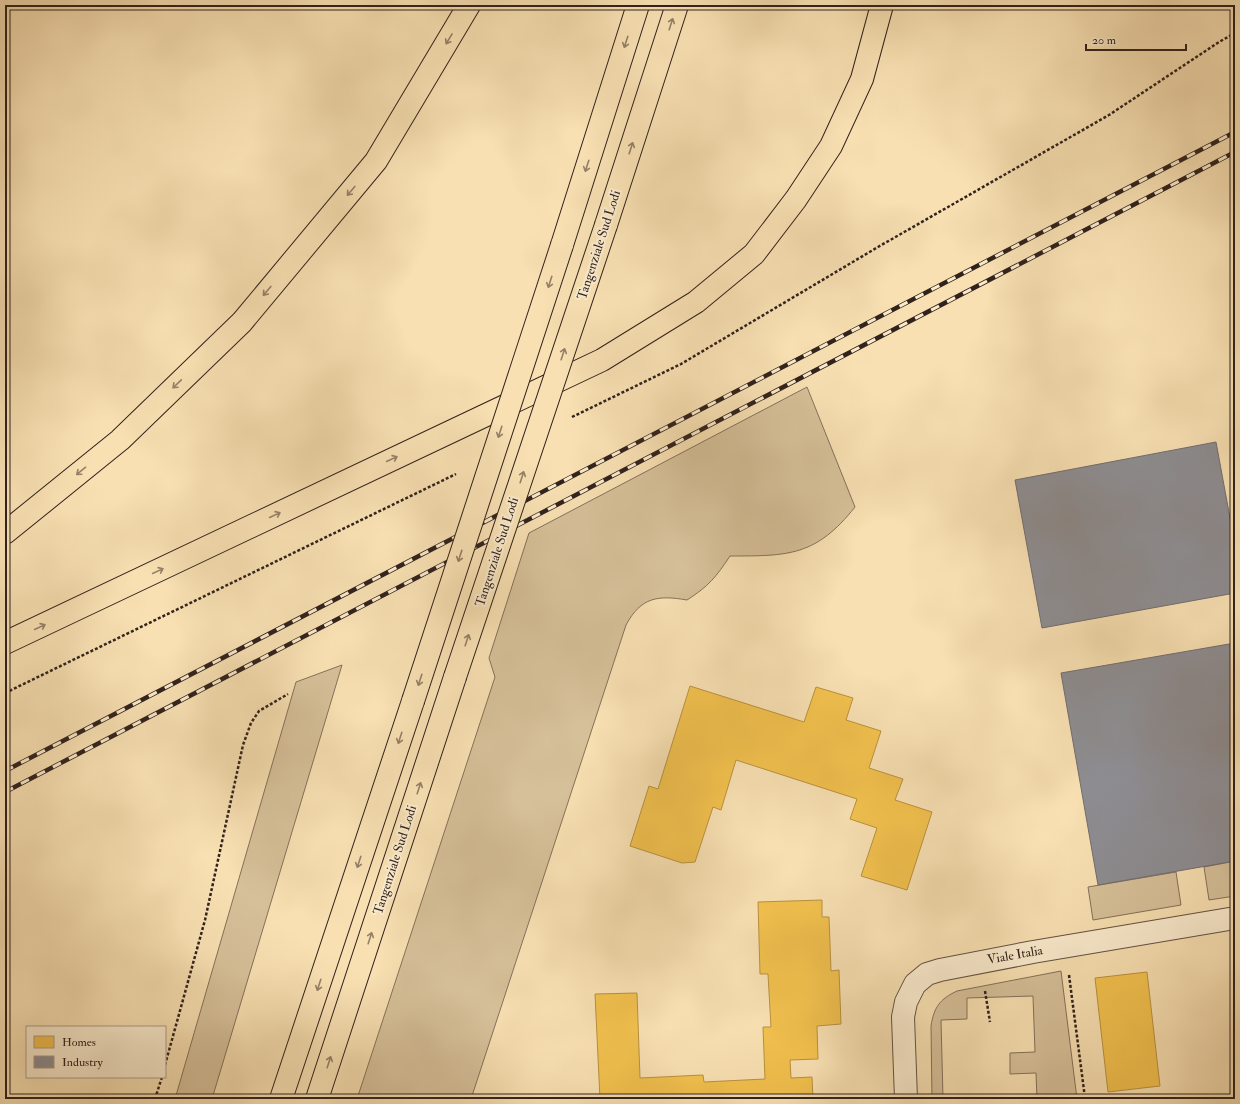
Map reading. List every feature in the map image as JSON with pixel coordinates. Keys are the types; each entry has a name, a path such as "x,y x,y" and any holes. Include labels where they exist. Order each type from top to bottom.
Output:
{"highway":[{"path":"5,533 120,440 242,322 376,161 469,5"},
{"path":"281,1099 562,245 638,5"},
{"name":"Tangenziale Sud Lodi","path":"317,1099 606,225 677,5"},
{"path":"5,643 602,360 696,302 754,254 796,199 831,146 862,80 882,5"}],"street":[{"name":"Viale Italia","path":"906,1099 904,1017 906,1002 915,984 927,974 940,970 1066,946 1235,918"}],"path":[{"path":"1220,42 1235,33"},
{"path":"166,1061 205,920 246,738 251,723 259,711 288,694"},
{"path":"1066,946 1085,1098"},
{"path":"155,1099 162,1078"}],"shaded area":[{"path":"807,387 855,507 841,523 814,544 800,550 785,553 730,556 712,581 687,600 677,598 659,598 651,600 644,603 632,616 626,625 471,1099 357,1099 495,677 489,658 529,533"},
{"path":"342,665 212,1099 175,1099 296,682"},
{"path":"1235,861 1235,896 1209,900 1204,867"},
{"path":"1176,872 1181,905 1093,920 1088,887"},
{"path":"1061,971 1077,1099 1037,1099 1036,1073 1010,1074 1010,1053 1035,1052 1033,996 967,998 967,1019 941,1020 943,1099 932,1099 931,1026 936,1009 946,997 957,991"}],"building: Homes":[{"path":"690,686 804,722 816,687 853,698 846,720 881,731 869,768 903,779 895,800 932,812 907,890 861,876 877,828 850,819 857,799 736,760 721,810 713,807 695,862 682,863 630,846 649,786 658,789"},
{"path":"822,900 822,917 829,917 831,971 839,970 841,1024 817,1026 818,1059 790,1060 791,1078 812,1077 813,1099 600,1099 595,994 637,993 640,1078 703,1075 704,1082 765,1079 763,1027 771,1027 768,974 760,974 758,902"},
{"path":"1147,972 1160,1086 1108,1092 1095,978"}],"building: Industry":[{"path":"1216,442 1235,545 1235,593 1042,628 1015,480"},
{"path":"1235,643 1235,861 1098,885 1061,673"}],"waterway":[{"path":"1235,66 1235,74"}],"railway":[{"path":"5,771 1235,132"},
{"path":"5,792 1235,152"}]}
